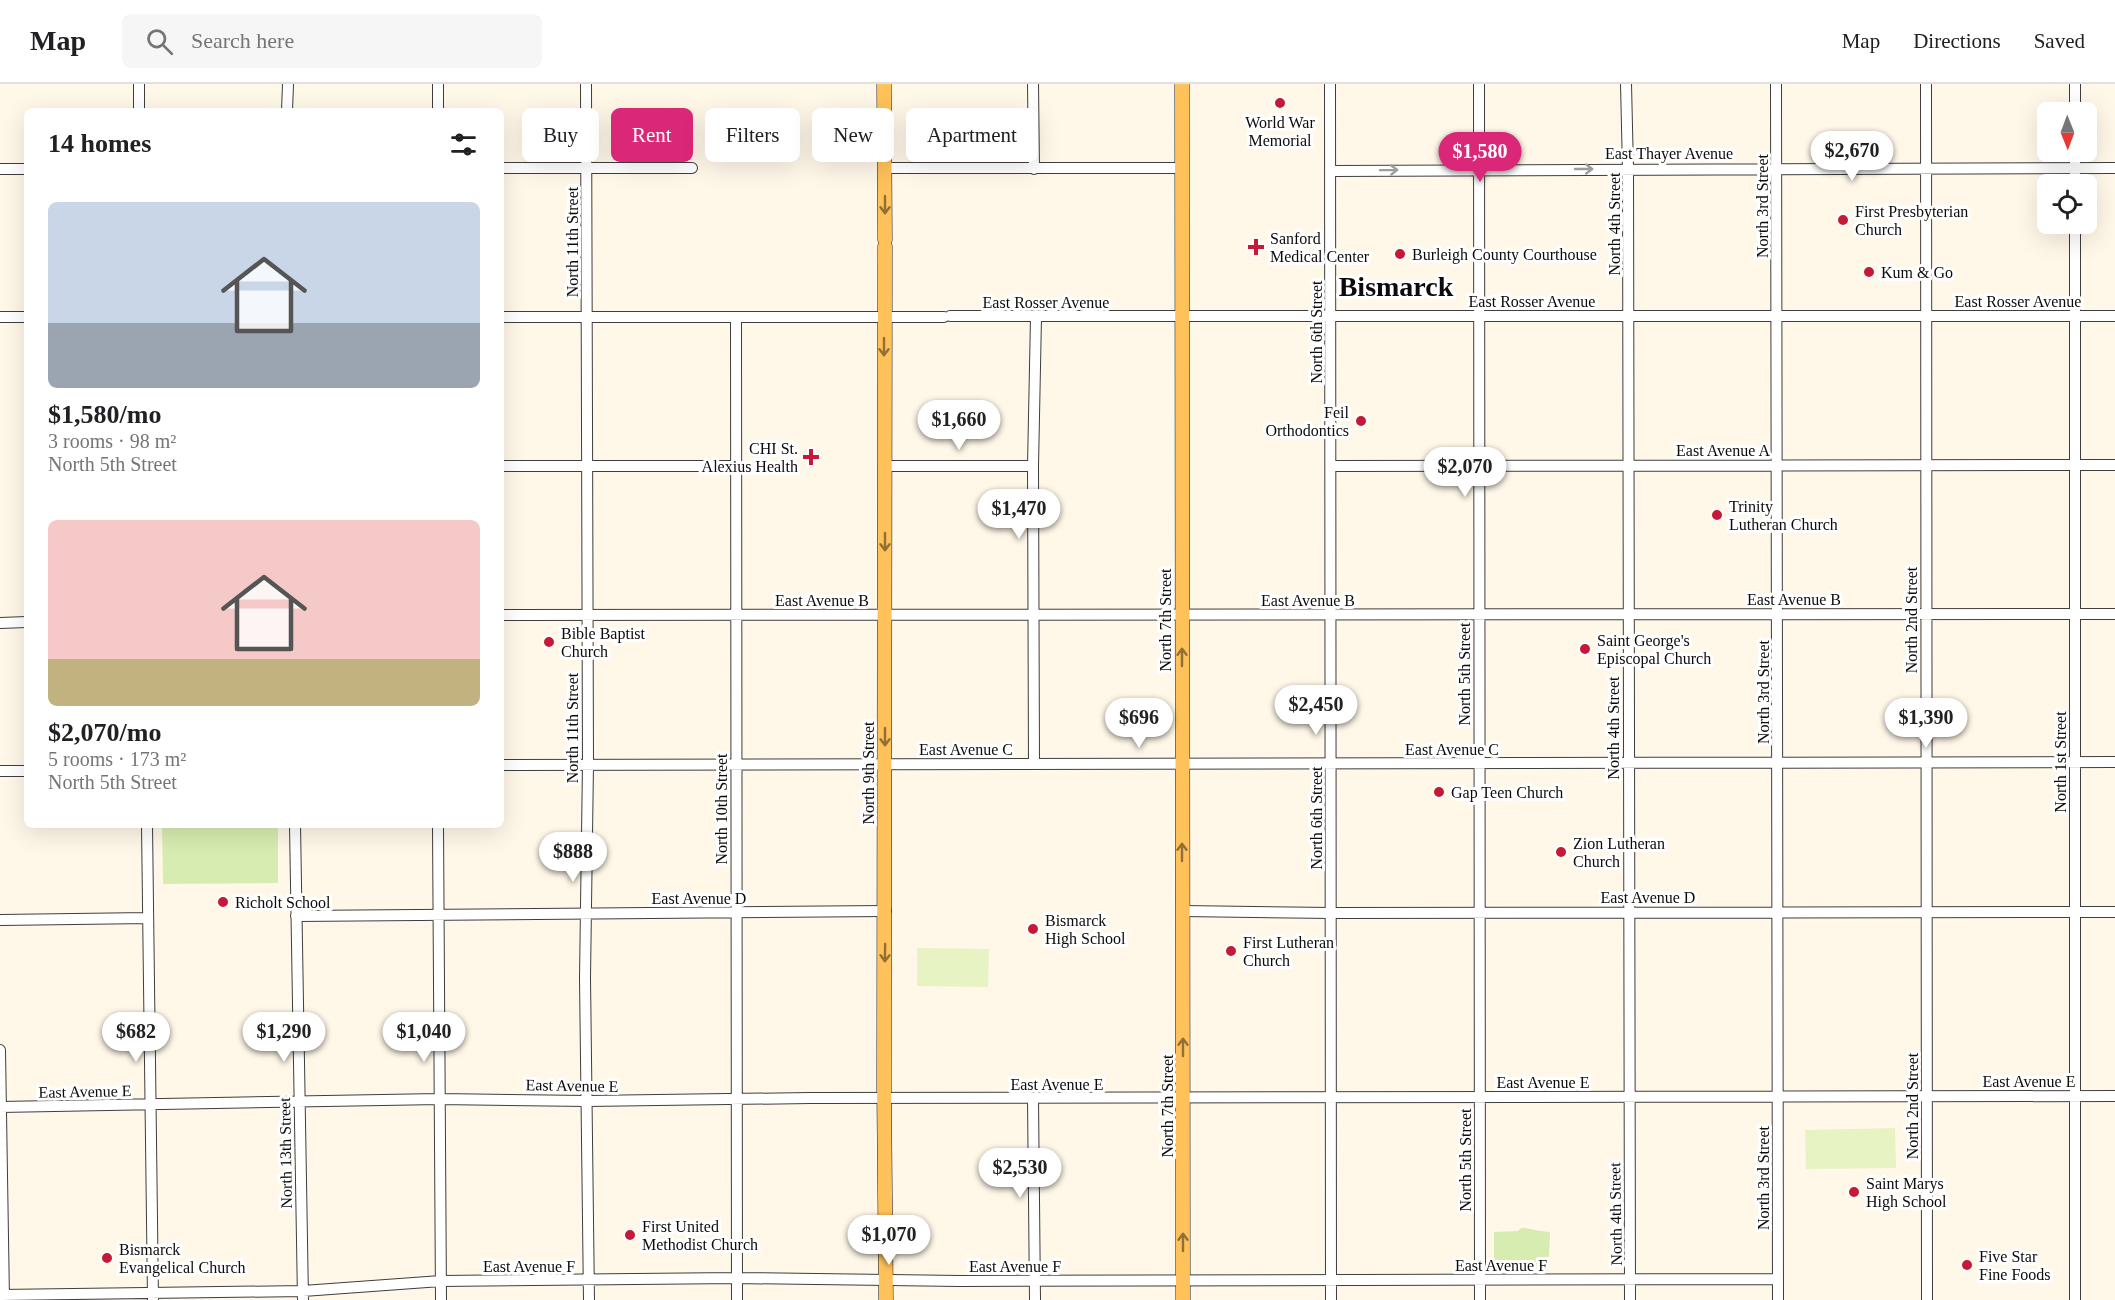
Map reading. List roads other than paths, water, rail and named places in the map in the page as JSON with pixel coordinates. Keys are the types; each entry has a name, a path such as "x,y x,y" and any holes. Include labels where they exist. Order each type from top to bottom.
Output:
{"main road":[{"name":"North 9th Street","path":"884,84 886,1300"},
{"name":"North 7th Street","path":"1182,84 1183,1300"}],"street":[{"path":"139,84 139,108"},
{"path":"288,84 288,108"},
{"path":"438,84 438,108"},
{"name":"North 11th Street","path":"586,84 588,764 585,978 589,1300"},
{"path":"1033,84 1034,169"},
{"name":"North 6th Street","path":"1330,84 1331,1300"},
{"name":"North 5th Street","path":"1479,84 1480,1300"},
{"name":"North 4th Street","path":"1626,84 1629,316 1630,1300"},
{"name":"North 3rd Street","path":"1776,84 1778,1300"},
{"name":"North 2nd Street","path":"1926,84 1927,1300"},
{"path":"2075,84 2075,102"},
{"path":"2074,162 2074,174"},
{"path":"504,168 692,168"},
{"path":"885,168 1182,168"},
{"name":"East Thayer Avenue","path":"1330,171 2115,168"},
{"path":"0,169 24,169"},
{"name":"North 1st Street","path":"2075,234 2075,1300"},
{"name":"East Rosser Avenue","path":"504,317 2115,316"},
{"path":"0,317 24,317"},
{"name":"North 10th Street","path":"736,317 737,1300"},
{"path":"1034,764 1033,466 1036,317"},
{"name":"East Avenue A","path":"1331,466 2115,465"},
{"path":"504,466 736,466"},
{"path":"884,466 1033,466"},
{"name":"East Avenue B","path":"504,615 2115,614"},
{"path":"0,623 24,622"},
{"name":"East Avenue C","path":"504,765 2115,762"},
{"path":"0,771 24,771"},
{"path":"147,828 153,1296"},
{"name":"North 13th Street","path":"295,828 303,1295"},
{"path":"438,828 441,1300"},
{"name":"East Avenue D","path":"296,916 885,911"},
{"name":"East Avenue D","path":"1182,911 1331,913 2115,912"},
{"path":"0,920 148,918"},
{"path":"0,1050 3,1297"},
{"name":"East Avenue E","path":"0,1107 439,1099 587,1101 2115,1096"},
{"path":"1033,1099 1035,1300"},
{"name":"East Avenue F","path":"3,1297 303,1295 441,1281 736,1278 1035,1281 1778,1280"}],"place":[{"name":"World War Memorial","path":"1280,103"},
{"name":"First Presbyterian Church","path":"1843,220"},
{"name":"Sanford Medical Center","path":"1256,247"},
{"name":"Burleigh County Courthouse","path":"1400,254"},
{"name":"Kum & Go","path":"1869,272"},
{"name":"Feil Orthodontics","path":"1361,421"},
{"name":"CHI St. Alexius Health","path":"811,457"},
{"name":"Trinity Lutheran Church","path":"1717,515"},
{"name":"Bible Baptist Church","path":"549,642"},
{"name":"Saint George's Episcopal Church","path":"1585,649"},
{"name":"Gap Teen Church","path":"1439,792"},
{"name":"Zion Lutheran Church","path":"1561,852"},
{"name":"Richolt School","path":"223,902"},
{"name":"Bismarck High School","path":"1033,929"},
{"name":"First Lutheran Church","path":"1231,951"},
{"name":"Saint Marys High School","path":"1854,1192"},
{"name":"First United Methodist Church","path":"630,1235"},
{"name":"Bismarck Evangelical Church","path":"107,1258"},
{"name":"Five Star Fine Foods","path":"1967,1265"}],"district":[{"name":"Bismarck","path":"1396,286"}]}
